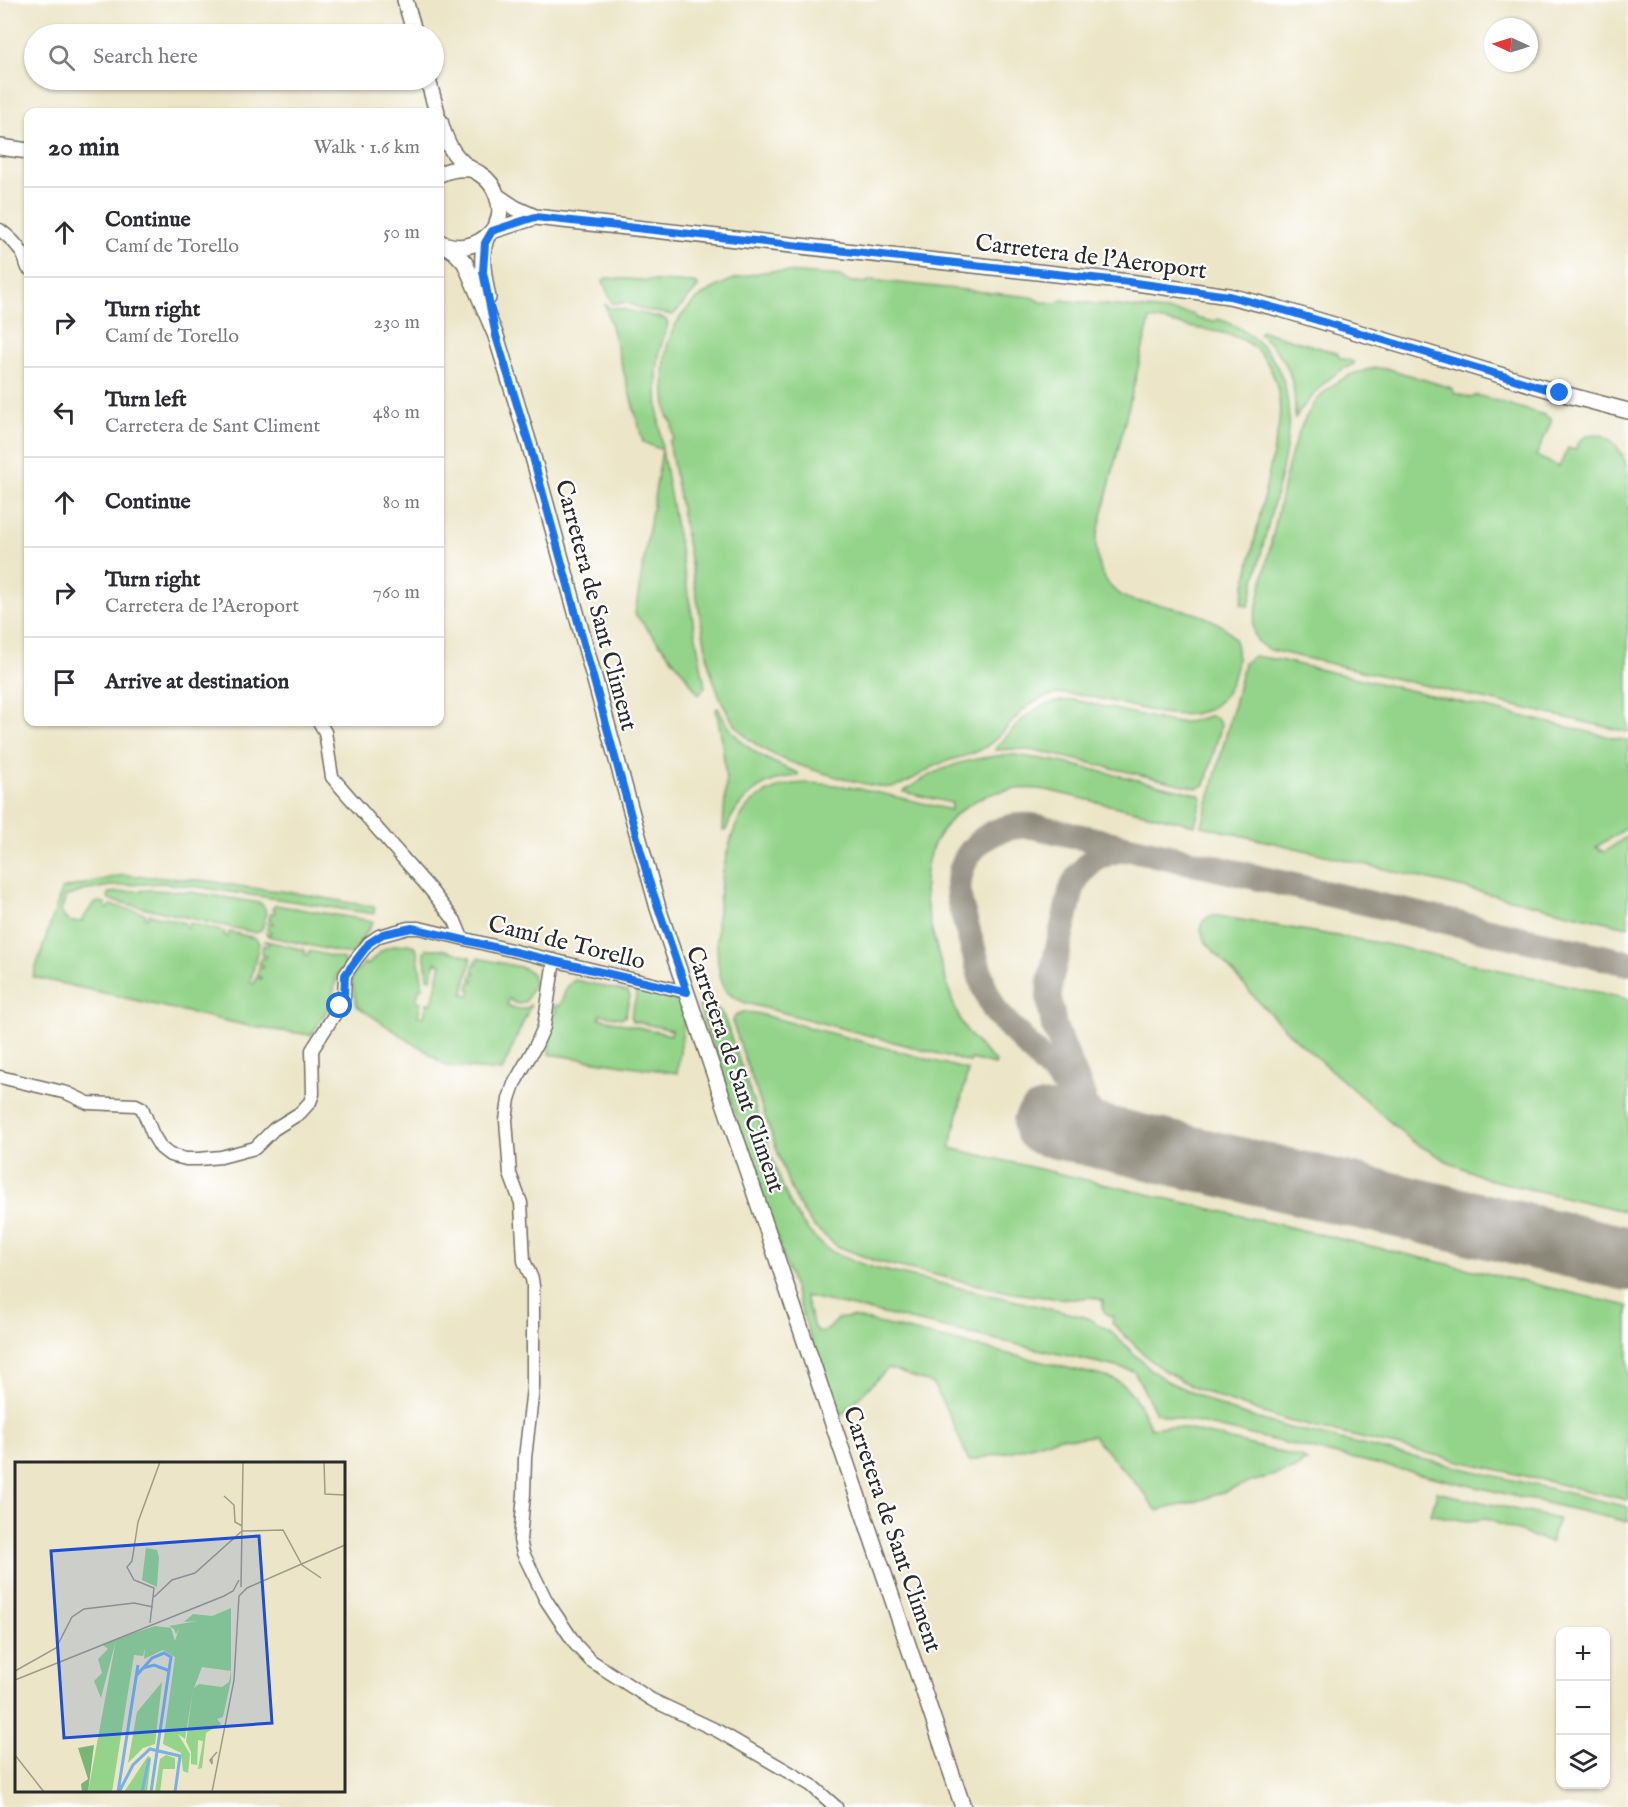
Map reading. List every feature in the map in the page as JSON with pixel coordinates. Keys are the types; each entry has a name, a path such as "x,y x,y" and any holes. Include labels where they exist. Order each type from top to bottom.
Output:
{"main road":[{"path":"398,0 405,24"},
{"path":"405,0 412,24"},
{"path":"423,90 429,108"},
{"path":"431,90 436,108"},
{"path":"444,133 449,147 457,157 489,181 497,196 499,212 497,222 484,249 483,272 496,336"},
{"path":"0,147 24,150"},
{"path":"444,172 460,168 470,169"},
{"name":"Carretera de l'Aeroport","path":"497,196 535,217 1129,282 1229,296 1287,311 1628,413"},
{"name":"Carretera de l'Aeroport","path":"444,244 462,248 480,242 490,234 535,217"},
{"path":"444,244 465,263 496,336"},
{"name":"Carretera de Sant Climent","path":"496,336 534,461 648,878 963,1807"}],"street":[{"path":"0,230 24,259"},
{"path":"321,726 325,732 332,777 429,888 455,921 462,938"},
{"name":"Camí de Torello","path":"0,1077 67,1093 88,1103 136,1105 142,1108 161,1148 170,1155 186,1159 221,1157 250,1151 274,1129 306,1108 312,1094 312,1050 343,1000 345,975 369,943 383,934 412,928 687,992"},
{"path":"554,960 544,1027 514,1084 506,1120 510,1174 521,1203 524,1261 533,1286 534,1377 520,1529 523,1553 546,1599 576,1645 590,1660 652,1700 718,1731 801,1779 836,1807"}],"green space":[{"path":"772,271 840,276 847,281 865,283 871,280 1031,297 1041,302 1057,303 1061,300 1193,314 1196,318 1228,322 1253,338 1271,357 1283,379 1288,402 1288,427 1280,478 1248,606 1241,604 1278,430 1279,402 1274,376 1268,364 1249,344 1236,337 1150,319 1096,540 1101,571 1109,585 1121,595 1133,600 1198,614 1219,624 1233,637 1237,652 1236,668 1221,700 1202,712 1180,715 1154,712 1075,694 1053,695 1041,699 1022,711 1000,735 982,749 939,764 909,781 891,787 864,784 797,764 770,753 747,737 737,727 724,705 709,665 669,441 673,439 672,422 667,416 664,382 667,347 673,330 693,303 722,284"},
{"path":"606,278 694,283 698,287 672,315 644,310 628,303 612,303 603,281"},
{"path":"605,304 610,308 665,319 668,323 660,351 657,379 662,450 643,442"},
{"path":"1262,331 1337,353 1340,358 1354,362 1354,364 1328,380 1295,418 1294,392 1289,371 1277,352 1259,334"},
{"path":"1376,368 1389,369 1451,388 1454,393 1471,398 1477,395 1544,415 1552,420 1536,456 1559,467 1568,448 1575,450 1579,443 1590,435 1597,434 1609,439 1620,451 1628,474 1628,732 1271,650 1257,640 1253,624 1288,468 1303,423 1315,403 1330,387 1350,375"},
{"path":"662,450 705,687 699,695 635,614"},
{"path":"1254,656 1628,741 1628,827 1596,847 1604,852 1628,836 1628,927 1202,826 1244,663"},
{"path":"1074,700 1171,722 1188,722 1209,716 1215,717 1221,724 1205,785 1197,788 1039,751 995,750 1023,719 1038,708 1055,702"},
{"path":"718,708 741,741 761,756 798,773 798,776 774,781 753,792 737,808 726,830 723,830 726,781 716,709"},
{"path":"1015,755 1055,761 1198,794 1202,798 1195,825 1046,790 1005,790 976,801 960,811 944,828 932,848 927,864 925,880 928,914 957,1013 968,1033 996,1062 995,1065 971,1059 970,1062 746,1003 728,993 719,971 717,950 719,898 728,848 735,828 743,813 755,801 780,787 817,783 865,790 951,810 952,803 903,792 930,775 956,764 970,760"},
{"path":"123,875 209,881 375,907 374,914 162,883 110,886 66,896 61,911 66,919 72,922 82,921 93,904 100,902 105,903 105,908 108,909 111,905 145,913 145,917 148,918 149,914 185,923 185,927 188,928 189,923 225,932 224,936 228,937 229,932 255,938 259,943 250,983 254,984 256,978 261,979 257,976 259,967 263,968 263,965 259,964 261,958 266,956 261,955 263,945 268,946 269,943 264,941 305,950 304,954 307,955 309,951 344,959 343,963 346,964 337,976 331,1004 311,1035 253,1027 33,977 62,889"},
{"path":"150,890 190,892 260,903 266,911 262,929 256,933 110,900 108,897 109,893"},
{"path":"275,905 373,922 352,955 268,936 266,933 270,934 271,931 267,930 268,923 273,924 273,921 269,920 271,913 275,913 272,909"},
{"path":"1210,916 1385,944 1628,999 1628,1212 1487,1179 1413,1142 1291,1035 1258,1001 1205,941 1201,930 1203,921"},
{"path":"408,944 417,950 423,987 420,987 416,1001 421,1002 418,1016 424,1017 427,1003 432,1004 441,964 435,962 431,979 428,978 424,952 426,949 442,949 470,957 463,994 470,995 471,990 468,989 470,982 474,979 471,979 472,974 476,972 473,971 474,964 477,965 478,962 475,961 478,958 524,968 532,974 534,983 526,1001 519,1004 509,999 507,1005 522,1009 531,1004 502,1071 446,1066 357,1006 351,978 364,963 368,965 385,949"},
{"path":"575,980 628,992 630,996 625,1017 600,1014 599,1018 671,1035 672,1030 633,1021 631,1016 638,989 675,999 685,1015 677,1073 549,1054 552,1012 556,1013 557,1010 553,1008 556,1005 560,1006 567,988"},
{"path":"706,1001 718,1009 724,1017 783,1189 791,1205 811,1234 835,1253 874,1268 1085,1317 1109,1330 1151,1370 1167,1381 1229,1410 1289,1428 1628,1507 1628,1522 1156,1413 1134,1371 805,1296 814,1328 820,1332 829,1329 837,1319 852,1317 1114,1379 1132,1394 1151,1428 1168,1426 1191,1430 1303,1458 1307,1461 1296,1469 1198,1501 1157,1511 1093,1436 1061,1437 969,1461 933,1384 888,1368 838,1419 699,1007"},
{"path":"743,1012 755,1013 968,1070 950,1148 1628,1306 1628,1500 1288,1421 1195,1388 1150,1360 1112,1323 1113,1316 1103,1310 1103,1301 1098,1299 1090,1297 1064,1299 1013,1293 875,1261 837,1246 812,1225 798,1204 788,1182 733,1024 735,1016"},
{"path":"1437,1492 1558,1519 1550,1543 1486,1519 1468,1521 1431,1515"}],"taxiway":[{"path":"1135,1145 1119,1137 1099,1121 995,1011 984,987 960,903 959,886 961,870 968,856 990,835 1021,826 1038,827 1628,963"},
{"path":"1083,1096 1054,1026 1049,998 1050,982 1072,888 1076,880 1094,860 1110,852 1128,849"}],"runway":[{"path":"1045,1124 1628,1259"}],"route":[{"path":"340,1006 344,997 345,975 369,943 383,934 412,928 687,992 648,878 531,450 496,336 483,272 485,243 492,231 535,217 1157,285 1229,296 1287,311 1560,393"}]}
